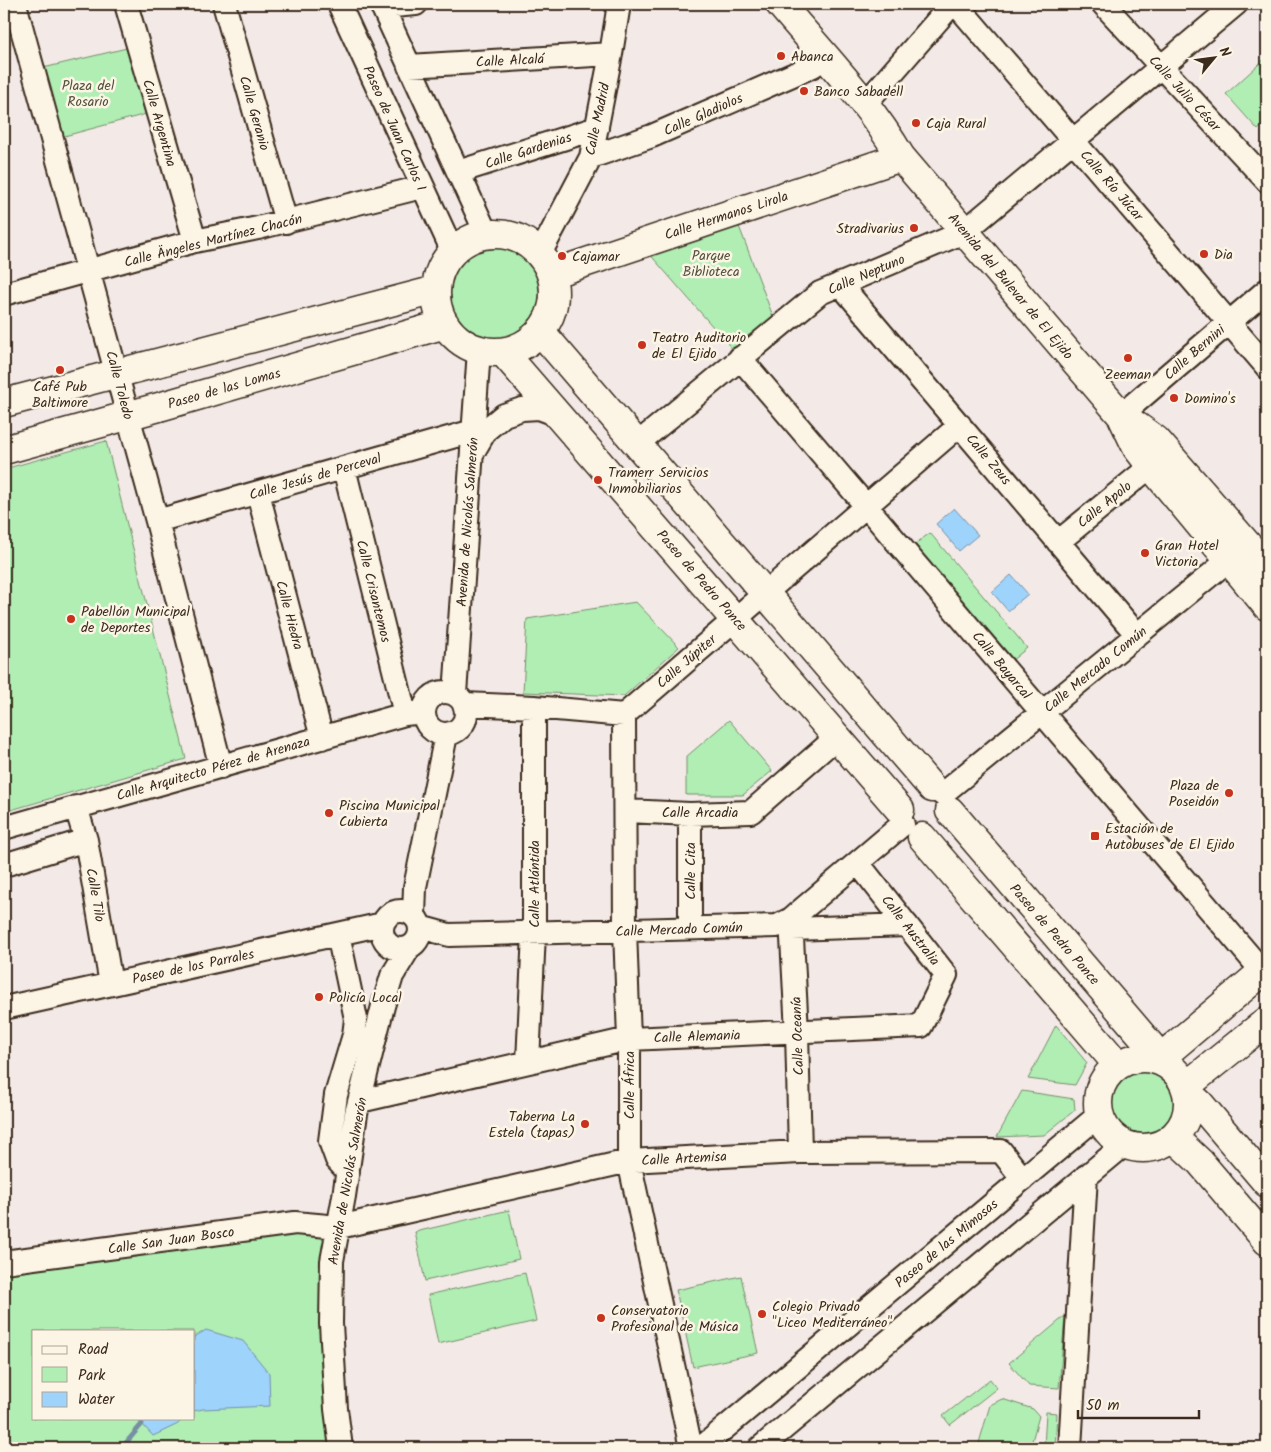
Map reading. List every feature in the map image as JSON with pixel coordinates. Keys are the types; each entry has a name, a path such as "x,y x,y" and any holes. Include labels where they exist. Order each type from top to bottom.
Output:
{"main road":[{"name":"Avenida del Bulevar de El Ejido","path":"760,4 880,142 901,157"},
{"name":"Avenida del Bulevar de El Ejido","path":"780,4 865,104 901,157 1121,415 1156,440 1239,552 1267,606"},
{"name":"Avenida del Bulevar de El Ejido","path":"819,72 865,104"},
{"name":"Calle Hermanos Lirola","path":"545,264 901,157"},
{"path":"487,235 506,235 524,242 545,264 554,294 551,314 540,332 530,342 517,348 491,351 465,344 445,324 438,308 436,290 439,276 444,263 453,252 468,240 487,235"},
{"path":"4,403 436,290"},
{"name":"Paseo de las Lomas","path":"4,450 445,324"},
{"name":"Paseo de Pedro Ponce","path":"540,332 941,797 1151,1046 1157,1060"},
{"name":"Paseo de Pedro Ponce","path":"491,351 558,414 1118,1065"},
{"name":"Avenida del Bulevar de El Ejido","path":"1121,415 1137,448 1150,466 1239,552 1267,567"},
{"path":"923,787 941,797 947,825 942,831 936,835 909,824 903,802 908,794 915,789 923,787"},
{"path":"1157,1060 1265,970"},
{"path":"1186,1090 1267,1021"},
{"path":"1145,1057 1157,1060 1171,1068 1181,1078 1186,1090 1187,1116 1182,1128 1162,1145 1150,1149 1124,1145 1113,1138 1104,1127 1099,1115 1097,1097 1101,1085 1108,1074 1118,1065 1130,1059 1145,1057"},
{"path":"1186,1090 1267,1183"},
{"path":"1173,1137 1200,1162 1267,1241"}],"street":[{"name":"Calle Toledo","path":"15,4 157,521 221,767"},
{"name":"Calle Argentina","path":"126,4 195,241"},
{"name":"Calle Geranio","path":"224,4 286,222"},
{"name":"Paseo de Juan Carlos I","path":"339,4 453,252"},
{"path":"416,4 382,5 487,235"},
{"name":"Calle Madrid","path":"545,264 591,157 619,4"},
{"path":"865,104 952,4"},
{"name":"Calle Río Júcar","path":"956,4 1267,366"},
{"name":"Calle Julio César","path":"1103,4 1267,181"},
{"name":"Calle Neptuno","path":"637,444 820,293 964,232 1236,4"},
{"name":"Calle Alcalá","path":"409,66 611,54"},
{"name":"Calle Gladiolos","path":"591,157 652,136 819,72"},
{"name":"Calle Gardenias","path":"458,172 597,128"},
{"name":"Calle Ängeles Martínez Chacón","path":"4,294 195,241 286,222 422,187"},
{"name":"Calle Zeus","path":"840,284 1137,635"},
{"name":"Calle Bernini","path":"1121,415 1267,290"},
{"name":"Avenida de Nicolás Salmerón","path":"460,699 473,430 491,351"},
{"name":"Calle Bayarcal","path":"740,358 1265,970"},
{"path":"472,455 486,430 504,415 522,409 539,408 558,414"},
{"name":"Calle Júpiter","path":"624,715 960,425"},
{"name":"Calle Jesús de Perceval","path":"157,521 473,430"},
{"name":"Calle Apolo","path":"1058,542 1150,466"},
{"name":"Calle Crisantemos","path":"344,468 414,713"},
{"name":"Calle Hiedra","path":"258,493 322,738"},
{"name":"Calle Mercado Común","path":"941,797 1042,712 1239,552"},
{"path":"460,699 467,711 464,724 453,733 446,735 432,730 414,713 425,705 434,694 441,692 460,699 624,715"},
{"name":"Calle Atlántida","path":"528,1062 534,933 534,707"},
{"name":"Calle Arquitecto Pérez de Arenaza","path":"4,828 414,713"},
{"name":"Calle África","path":"624,715 629,1161 691,1448"},
{"name":"Avenida de Nicolás Salmerón","path":"341,1448 336,1409 331,1324 332,1261 360,1101 392,976 400,924 415,887 446,735"},
{"name":"Calle Arcadia","path":"626,811 690,814 751,812 837,737"},
{"name":"Calle Tilo","path":"76,807 86,840 111,984"},
{"name":"Calle Cita","path":"690,814 690,928"},
{"name":"Calle Mercado Común","path":"791,924 858,863 909,824"},
{"path":"4,865 86,840"},
{"name":"Calle Australia","path":"858,863 946,975 920,1026"},
{"name":"Avenida de Nicolás Salmerón","path":"392,976 409,948 418,940 400,924"},
{"name":"Calle Mercado Común","path":"400,924 449,935 777,926 791,924 907,925"},
{"name":"Paseo de los Parrales","path":"4,1008 338,934 400,924"},
{"name":"Calle Oceanía","path":"791,924 797,1032 800,1152"},
{"path":"338,934 356,1019 336,1095 330,1141 337,1160 348,1172"},
{"path":"355,1028 383,1006"},
{"name":"Calle Alemania","path":"360,1101 629,1039 920,1026"},
{"name":"Paseo de las Mimosas","path":"701,1448 1099,1115"},
{"path":"760,1448 1124,1145"},
{"name":"Calle Artemisa","path":"339,1226 629,1161 800,1152 1001,1151 1023,1179"},
{"path":"1070,1448 1086,1176"},
{"name":"Calle San Juan Bosco","path":"4,1262 294,1224 339,1226"}],"green space":[{"name":"Plaza del Rosario","path":"131,47 150,113 57,138 39,69"},
{"path":"1267,57 1267,121 1258,130 1226,94"},
{"name":"Parque Biblioteca","path":"734,213 777,327 740,358 641,244"},
{"path":"495,243 515,247 531,258 542,274 546,294 542,314 531,330 515,341 495,345 475,341 459,330 448,314 444,294 448,274 459,258 475,247"},
{"path":"106,441 186,759 4,812 4,469"},
{"path":"930,533 1027,648 1010,662 915,544"},
{"path":"636,602 679,647 624,696 523,692 527,619"},
{"path":"729,720 772,771 743,795 686,795 686,757"},
{"path":"1056,1025 1087,1063 1075,1085 1028,1079"},
{"path":"1142,1065 1157,1068 1169,1076 1177,1088 1180,1103 1177,1118 1169,1130 1157,1138 1142,1141 1127,1138 1115,1130 1107,1118 1104,1103 1107,1088 1115,1076 1127,1068"},
{"path":"1022,1091 1074,1099 1075,1110 1044,1135 997,1137"},
{"path":"509,1210 519,1259 425,1281 415,1232"},
{"path":"339,1227 341,1448 4,1448 4,1263"},
{"path":"525,1273 536,1321 438,1344 428,1295"},
{"path":"741,1276 758,1353 693,1367 676,1290"},
{"path":"1065,1316 1059,1388 1029,1386 1009,1363"},
{"path":"990,1379 997,1388 950,1425 943,1416"},
{"path":"1002,1399 1033,1409 1039,1416 1030,1448 996,1448 979,1443 990,1405"},
{"path":"1046,1412 1057,1413 1055,1448 1044,1448"}],"water":[{"path":"954,508 978,535 959,551 936,524"},
{"path":"1011,575 1028,594 1008,611 992,592"},
{"path":"206,1330 243,1341 269,1373 270,1406 195,1411 195,1336"},
{"path":"137,1420 182,1420 178,1424 153,1436"}],"waterway":[{"path":"120,1448 142,1424"}],"place":[{"name":"Abanca","path":"781,56"},
{"name":"Banco Sabadell","path":"804,91"},
{"name":"Caja Rural","path":"916,123"},
{"name":"Stradivarius","path":"914,228"},
{"name":"Dia","path":"1204,254"},
{"name":"Cajamar","path":"562,256"},
{"name":"Teatro Auditorio de El Ejido","path":"642,345"},
{"name":"Zeeman","path":"1128,358"},
{"name":"Café Pub Baltimore","path":"60,370"},
{"name":"Domino's","path":"1174,398"},
{"name":"Tramerr Servicios Inmobiliarios","path":"598,480"},
{"name":"Gran Hotel Victoria","path":"1145,553"},
{"name":"Pabellón Municipal de Deportes","path":"71,619"},
{"name":"Plaza de Poseidón","path":"1229,793"},
{"name":"Piscina Municipal Cubierta","path":"329,813"},
{"name":"Estación de Autobuses de El Ejido","path":"1095,836"},
{"name":"Policía Local","path":"319,997"},
{"name":"Taberna La Estela (tapas)","path":"585,1124"},
{"name":"Colegio Privado \"Liceo Mediterráneo\"","path":"762,1314"},
{"name":"Conservatorio Profesional de Música","path":"601,1318"}]}
